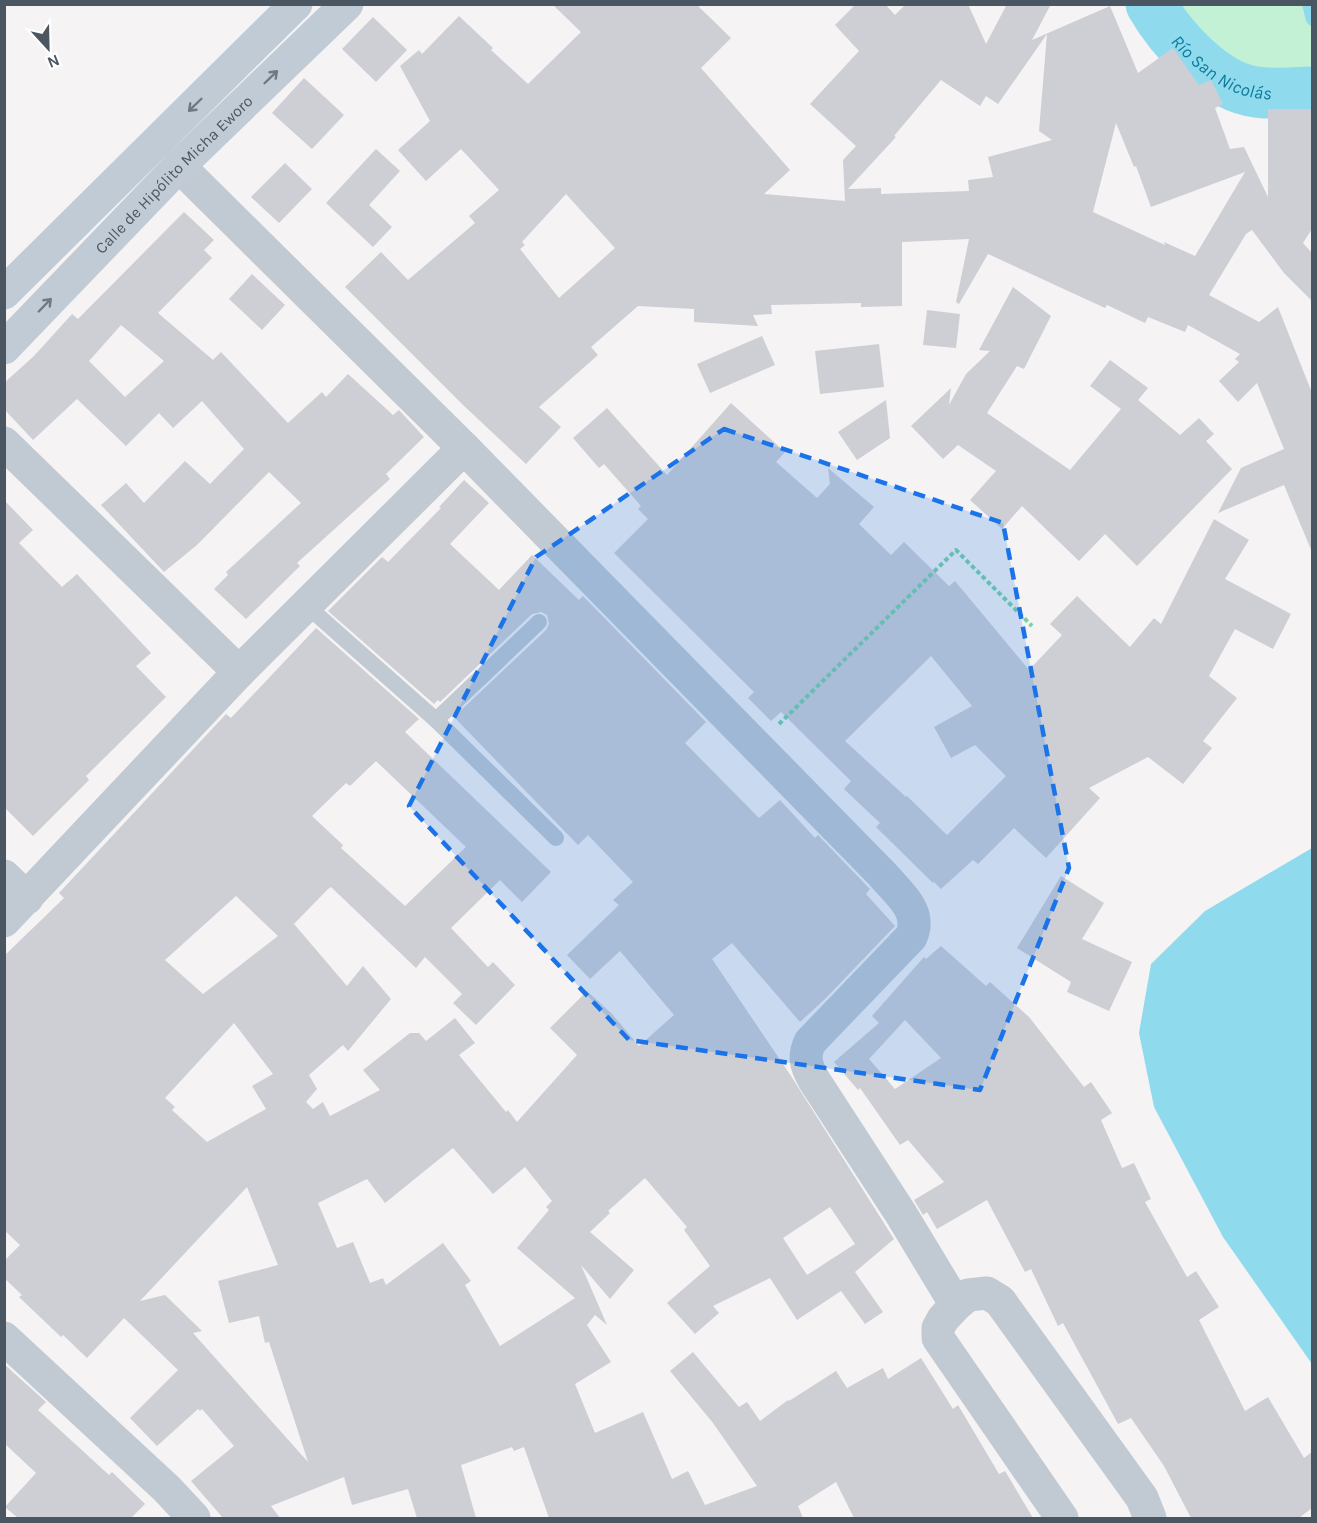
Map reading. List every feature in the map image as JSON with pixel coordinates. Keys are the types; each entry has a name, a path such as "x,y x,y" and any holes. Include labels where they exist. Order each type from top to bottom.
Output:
{"main road":[{"name":"Calle de Hipólito Micha Eworo","path":"4,293 296,4"},
{"name":"Calle de Hipólito Micha Eworo","path":"4,348 179,166 346,4"}],"street":[{"path":"179,166 464,448 882,874 911,908 916,926 911,937 810,1042 805,1060 814,1080 901,1214 956,1305"},
{"path":"4,443 239,672"},
{"path":"4,921 16,887 239,672 464,448"},
{"path":"1062,1518 938,1338 938,1328 943,1318 969,1295 987,1293 1000,1301 1142,1498 1150,1518"},
{"path":"4,1338 167,1489 194,1518"}],"lane":[{"path":"306,605 436,720 556,838"},
{"path":"436,720 539,622"}],"path":[{"path":"757,746 956,550 1032,626"}],"highlighted area":[{"path":"724,429 1003,523 1069,868 980,1090 629,1040 409,806 536,557"}],"green space":[{"path":"1148,5 1312,5 1312,99 1214,94 1159,29"}],"water":[{"path":"1312,848 1312,1364 1223,1237 1154,1107 1139,1033 1151,964 1205,911"}],"building":[{"path":"552,4 696,4 731,38 701,68 790,170 764,194 845,201 843,160 856,146 810,104 859,51 835,25 856,4 885,4 895,15 906,4 968,4 986,44 1007,4 1051,4 1032,40 1110,6 1138,73 1173,48 1199,85 1211,80 1223,104 1215,108 1230,149 1244,147 1268,197 1268,109 1312,109 1312,229 1303,243 1312,253 1312,301 1284,273 1252,230 1246,234 1209,295 1259,322 1278,307 1312,393 1312,552 1284,485 1218,513 1241,468 1284,449 1257,383 1238,402 1219,381 1239,362 1235,359 1240,354 1188,325 1185,332 1148,317 1145,323 1107,305 1105,308 988,254 959,304 956,302 969,239 902,242 902,306 861,307 861,303 771,305 772,314 753,315 758,326 694,322 694,309 638,306 591,347 598,355 539,407 561,427 526,464 462,404 345,287 381,252 408,280 475,223 469,216 499,190 461,149 426,181 398,150 430,121 400,66 419,50 422,54 459,16 528,84 581,32","holes":["1047,34 1039,131 1052,140 988,157 993,177 968,180 969,191 881,194 881,188 848,189 896,137 894,136 941,80 980,106 986,96 998,104","1116,123 1134,167 1136,166 1151,207 1245,172 1195,256 1093,212","566,194 615,248 559,298 520,249 525,245 522,242"]},
{"path":"373,17 407,50 376,82 342,49"},
{"path":"304,78 344,115 312,149 272,113"},
{"path":"376,149 400,171 369,205 392,227 373,247 326,203"},
{"path":"285,163 312,189 279,223 251,197"},
{"path":"184,212 214,240 204,250 212,258 158,313 213,360 221,352 288,423 322,392 326,397 348,374 393,415 399,410 424,437 386,474 390,479 297,563 300,566 246,619 214,589 228,575 226,572 301,503 269,472 197,545 164,572 101,505 126,483 144,503 185,461 210,484 244,449 202,401 173,428 159,413 126,446 77,399 33,440 4,409 4,383 34,356 72,314 78,319","holes":["121,325 164,361 125,397 89,361"]},
{"path":"252,274 285,305 262,330 229,299"},
{"path":"1013,287 1051,316 1024,369 1017,366 987,413 1070,470 1121,409 1090,386 1110,360 1148,388 1138,400 1180,435 1199,418 1214,434 1206,441 1232,469 1137,566 1105,534 1079,561 1022,506 1002,529 970,500 996,471 958,445 943,459 911,426 951,388 949,405 966,374 990,351 979,350"},
{"path":"927,310 960,314 956,348 923,345"},
{"path":"762,336 775,365 710,393 697,364"},
{"path":"879,344 884,387 820,394 815,351"},
{"path":"886,400 890,438 857,460 838,432"},
{"path":"731,403 785,452 776,462 817,498 830,484 828,468 874,507 859,524 891,555 904,542 949,586 955,581 1029,670 1062,635 1050,624 1077,596 1130,647 1154,618 1161,624 1214,519 1249,540 1225,579 1291,614 1273,649 1235,629 1209,676 1237,698 1203,741 1212,748 1183,784 1148,757 1089,788 1100,798 1046,858 1014,828 978,864 973,860 941,889 876,827 880,823 844,789 851,781 781,712 771,721 748,698 754,692 614,553 648,519 638,509 641,506 604,464 599,468 573,438 607,408 667,475","holes":["931,656 972,706 934,727 951,758 975,745 1006,776 947,835 845,741"]},
{"path":"464,480 489,503 450,544 499,590 532,555 579,600 583,596 706,722 685,743 759,818 780,800 815,838 818,835 870,889 866,894 895,926 800,1022 732,943 712,959 791,1076 894,1239 855,1272 883,1312 865,1324 841,1291 797,1320 770,1278 713,1306 719,1313 695,1334 667,1303 710,1266 684,1230 687,1227 645,1178 608,1211 610,1213 590,1232 634,1270 610,1299 581,1265 607,1325 595,1315 587,1325 611,1362 575,1384 595,1433 643,1412 672,1479 688,1471 705,1505 757,1486 713,1423 670,1371 693,1352 739,1407 747,1402 760,1421 788,1400 836,1371 847,1388 883,1368 888,1379 921,1358 953,1409 958,1405 999,1474 1005,1471 1033,1518 854,1518 836,1482 798,1506 803,1518 549,1518 524,1447 514,1451 512,1447 461,1465 476,1518 417,1518 408,1489 352,1505 344,1477 271,1506 280,1518 223,1518 191,1481 234,1446 202,1409 200,1411 198,1409 157,1446 130,1418 178,1370 124,1318 87,1358 19,1297 22,1295 4,1278 4,1261 20,1245 4,1230 4,956 64,898 59,893 226,714 231,718 316,628 419,719 405,732 551,872 522,902 500,880 451,928 488,967 493,962 515,985 476,1025 453,1003 462,994 425,957 416,968 331,887 328,889 291,927 294,924 347,986 363,966 391,999 348,1051 343,1045 309,1075 317,1089 306,1102 313,1109 323,1102 330,1116 380,1090 363,1070 410,1033 419,1033 426,1041 455,1018 475,1043 459,1055 517,1122 577,1055 550,1028 587,991 612,1014 639,1046 674,1015 620,951 590,979 567,955 619,905 613,900 633,882 588,835 578,845 454,717 546,630 549,624 547,615 541,612 532,614 440,702 438,700 434,704 328,611 382,557 388,562 441,508 439,507","holes":["376,761 466,847 405,906 341,848 343,845 312,816 346,783 350,786","236,896 278,936 203,994 165,960","234,1023 273,1074 252,1086 266,1109 207,1142 172,1110 175,1107 165,1098","453,1148 493,1194 525,1167 552,1201 546,1207 549,1210 517,1248 575,1298 500,1346 465,1285 471,1281 443,1243 386,1285 383,1278 370,1283 353,1242 337,1248 318,1203 367,1179 385,1203","247,1187 278,1265 218,1281 229,1323 259,1316 265,1343 269,1342 308,1462 193,1333 202,1331 165,1295 140,1301","830,1207 855,1244 807,1275 783,1238"]},
{"path":"4,500 33,530 19,543 62,587 77,574 151,653 136,666 166,697 86,776 89,780 33,836 4,807"},
{"path":"1061,876 1104,903 1082,939 1132,962 1109,1011 1067,992 1071,982 1017,948"},
{"path":"941,946 986,986 990,982 1029,1017 1084,1087 1091,1082 1112,1113 1101,1120 1122,1168 1134,1163 1151,1199 1145,1202 1187,1277 1196,1271 1219,1307 1199,1320 1245,1411 1268,1397 1304,1458 1312,1452 1312,1508 1299,1518 1191,1518 1164,1466 1131,1418 1118,1424 1063,1323 1058,1326 1031,1269 1025,1272 987,1200 937,1229 927,1212 923,1215 914,1200 944,1182 908,1140 900,1145 860,1088 858,1090 834,1062 879,1023 872,1016 924,957 926,959","holes":["905,1020 941,1058 895,1089 869,1059"]},
{"path":"4,1364 46,1402 38,1410 109,1475 112,1472 145,1504 131,1518 18,1518 5,1507 36,1473 4,1443"}],"waterway":[{"name":"Río San Nicolás","path":"1151,4 1182,46 1225,81 1241,88 1263,93 1312,92"},
{"path":"1306,4 1312,22"}]}
